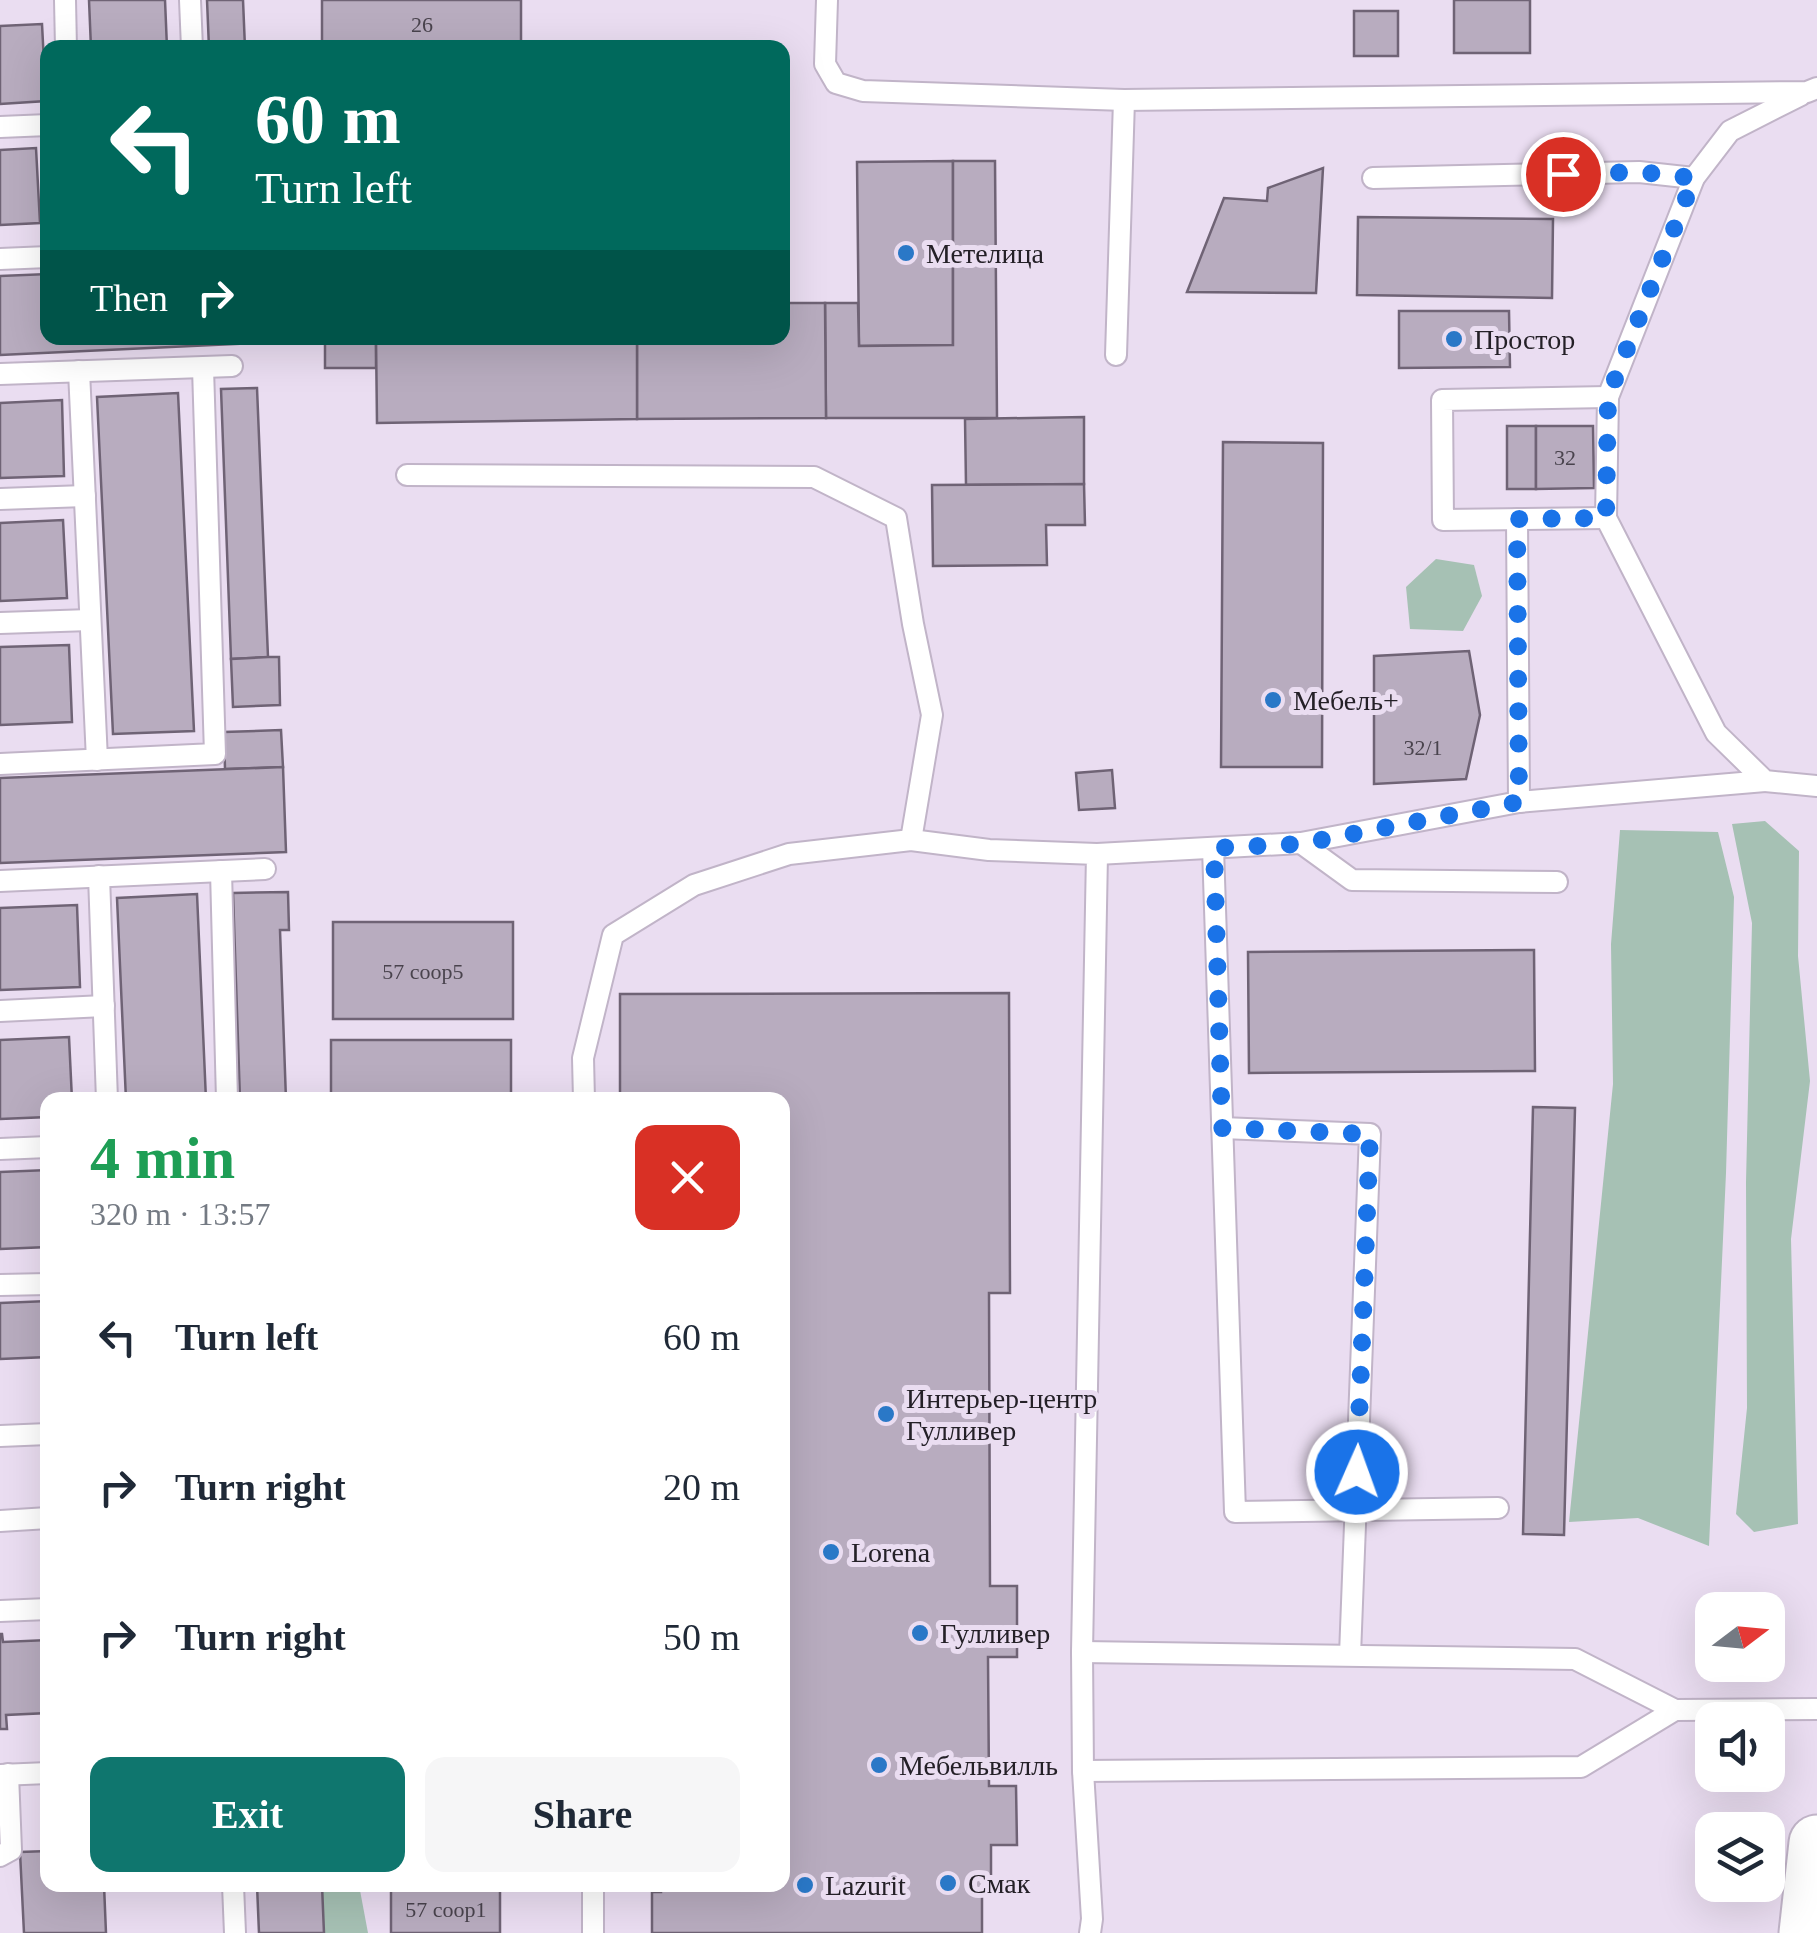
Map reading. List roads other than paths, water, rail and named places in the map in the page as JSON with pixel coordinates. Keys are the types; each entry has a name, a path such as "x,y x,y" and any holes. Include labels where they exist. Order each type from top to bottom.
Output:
{"main road":[{"path":"1807,1933 1817,1843"}],"lane":[{"path":"64,0 66,40"},
{"path":"190,0 192,40"},
{"path":"827,0 825,64 836,83 863,91 1124,100 1812,90"},
{"path":"1765,781 1716,732 1606,518 1608,397 1694,178 1730,131 1812,90"},
{"path":"1116,355 1124,100"},
{"path":"0,127 40,124"},
{"path":"1373,178 1640,172 1694,178"},
{"path":"0,259 40,257"},
{"path":"0,374 232,366"},
{"path":"0,764 215,754 202,368"},
{"path":"80,372 97,760"},
{"path":"1606,518 1443,520 1442,400 1608,397"},
{"path":"407,475 814,476 896,518 932,715 912,840"},
{"path":"0,499 85,496"},
{"path":"1517,519 1519,802"},
{"path":"0,623 90,620"},
{"path":"584,1092 583,1058 613,936 694,885 789,854 912,840 989,850 1097,854 1300,844 1519,802 1765,781 1817,786"},
{"path":"1300,844 1352,880 1558,882"},
{"path":"1214,848 1234,1512 1498,1508"},
{"path":"1090,1933 1082,1652 1097,854"},
{"path":"0,881 265,869"},
{"path":"220,871 227,1092"},
{"path":"99,876 107,1092"},
{"path":"0,1011 104,1006"},
{"path":"1222,1128 1370,1134 1350,1655"},
{"path":"0,1149 40,1147"},
{"path":"0,1285 40,1284"},
{"path":"0,1436 40,1434"},
{"path":"0,1520 40,1518"},
{"path":"0,1611 40,1609"},
{"path":"1082,1652 1575,1658 1675,1710 1817,1709"},
{"path":"1083,1771 1581,1768 1675,1710"},
{"path":"0,1856 10,1850 4,1774 40,1773"},
{"path":"233,1892 235,1933"},
{"path":"593,1892 594,1933"}],"place":[{"name":"Метелица","path":"906,253"},
{"name":"Простор","path":"1454,339"},
{"name":"Мебель+","path":"1273,700"},
{"name":"Интерьер-центр Гулливер","path":"886,1414"},
{"name":"Lorena","path":"831,1552"},
{"name":"Гулливер","path":"920,1633"},
{"name":"Мебельвилль","path":"879,1765"},
{"name":"Смак","path":"948,1883"},
{"name":"Lazurit","path":"805,1885"}]}
